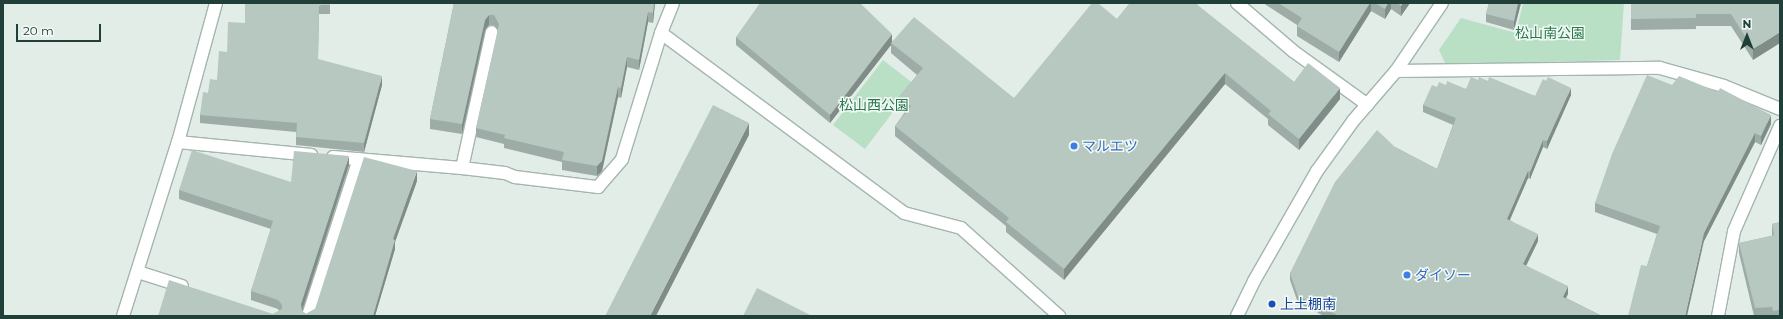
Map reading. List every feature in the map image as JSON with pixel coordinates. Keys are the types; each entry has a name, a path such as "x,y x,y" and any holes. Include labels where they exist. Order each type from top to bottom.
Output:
{"street":[{"path":"123,316 178,142 216,3"},
{"path":"178,142 462,168 506,173 516,177 598,187 622,159 661,33 673,3"},
{"path":"1237,3 1293,51 1368,105"},
{"path":"1237,316 1254,281 1317,171 1396,71 1442,3"},
{"path":"462,168 492,32"},
{"path":"661,33 904,213 961,228 1059,316"},
{"path":"1396,71 1660,68 1724,86 1780,109"},
{"path":"1718,316 1734,231 1780,126"},
{"path":"308,316 359,159"},
{"path":"138,272 195,290"}],"green space":[{"name":"松山南公園","path":"1523,3 1624,3 1620,60 1446,65 1439,50 1461,18 1516,33"},
{"name":"松山西公園","path":"883,60 914,84 865,149 833,125"}],"building":[{"path":"245,3 330,3 330,5 319,5 318,59 382,76 364,143 296,137 297,123 200,115 203,92 208,93 210,79 217,80 219,51 227,52 228,22 245,23"},
{"path":"454,3 654,3 653,13 648,12 639,60 627,57 621,88 618,87 602,161 597,166 562,160 564,152 504,138 505,135 476,128 499,24 494,15 489,15 485,20 462,124 430,119"},
{"path":"760,3 860,3 892,34 830,115 736,37"},
{"path":"1092,3 1098,3 1117,19 1130,3 1195,3 1294,82 1308,63 1340,88 1299,139 1268,114 1271,111 1225,73 1064,269 1006,222 1009,218 895,126 911,106 899,97 923,68 891,43 914,17 1014,98"},
{"path":"1278,3 1370,3 1339,52 1297,26 1302,18"},
{"path":"1375,3 1388,3 1385,9"},
{"path":"1489,3 1518,3 1514,21 1486,14"},
{"path":"1631,3 1778,3 1780,6 1780,32 1753,49 1731,14 1696,14 1696,18 1631,19"},
{"path":"1647,75 1672,85 1679,76 1718,92 1720,88 1771,115 1761,136 1755,133 1704,233 1685,316 1628,316 1641,265 1647,266 1660,226 1595,203 1612,154"},
{"path":"1471,77 1478,80 1479,77 1488,81 1489,77 1535,96 1543,79 1546,81 1548,77 1571,88 1547,141 1543,140 1530,172 1528,171 1507,219 1538,234 1523,264 1568,286 1563,297 1602,316 1339,316 1298,296 1290,273 1335,182 1377,130 1395,147 1437,169 1456,118 1423,105 1432,85 1437,87 1439,82 1446,85 1447,81 1466,89"},
{"path":"713,105 749,123 650,316 605,316"},
{"path":"192,150 291,182 294,151 349,156 301,304 302,311 306,314 315,309 364,157 417,171 393,239 395,240 373,316 158,316 169,280 273,314 282,309 282,305 278,300 251,291 273,221 179,190"},
{"path":"1780,222 1780,310 1773,311 1772,307 1755,308 1739,243 1774,235 1772,224"},
{"path":"757,288 812,316 743,316"}],"place":[{"name":"マルエツ","path":"1074,146"},
{"name":"ダイソー","path":"1407,275"},
{"name":"上土棚南","path":"1272,304"}]}
